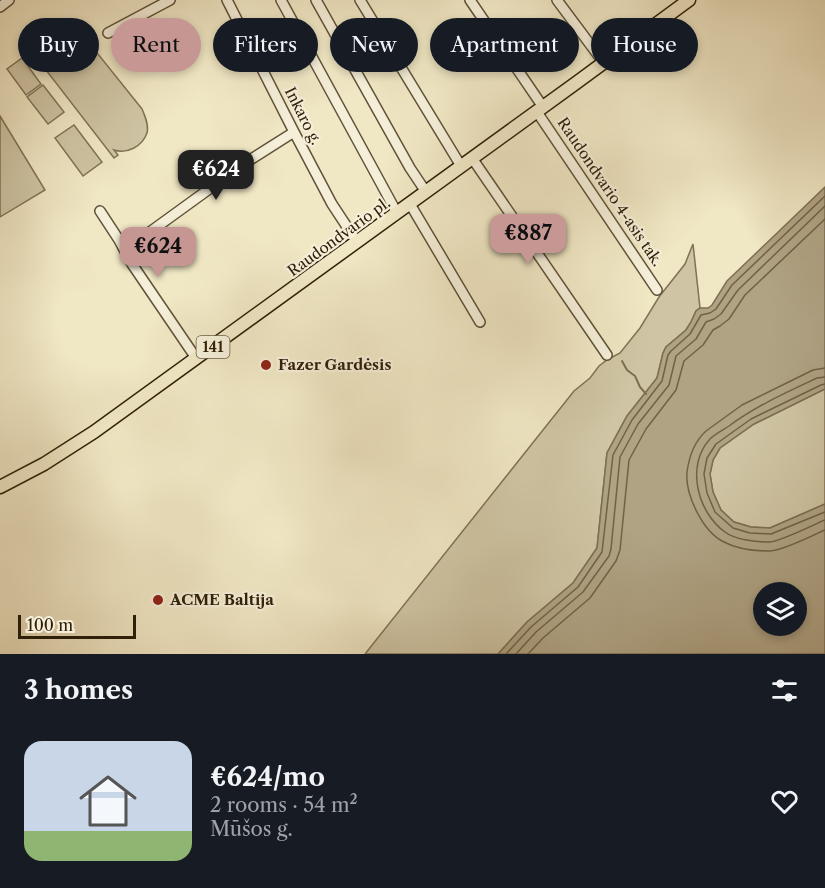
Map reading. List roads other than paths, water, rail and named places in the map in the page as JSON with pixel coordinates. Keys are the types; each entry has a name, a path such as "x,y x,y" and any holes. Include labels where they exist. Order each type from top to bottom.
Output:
{"main road":[{"name":"Raudondvario pl.","path":"665,18 689,0"},
{"name":"Raudondvario pl.","path":"0,487 44,464 84,438 592,72"}],"street":[{"path":"0,7 9,0"},
{"path":"108,33 170,0"},
{"name":"Inkaro g.","path":"227,0 332,204 357,243"},
{"path":"281,0 397,213"},
{"path":"316,0 410,168 426,192"},
{"path":"360,0 461,166"},
{"name":"Raudondvario 4-asis tak.","path":"470,0 657,290"},
{"path":"557,0 591,46"},
{"path":"125,250 245,163 294,132"},
{"path":"472,158 607,356"},
{"path":"410,204 480,322"},
{"path":"100,211 132,264 196,358"}],"water":[{"path":"825,187 825,389 754,424 720,448 713,460 710,474 713,492 721,510 734,522 751,527 770,528 825,504 825,654 498,654 527,622 573,583 597,548 607,453 627,416 657,378 666,347 686,330 696,311 712,305 727,281"}],"waterway":[{"path":"622,361 646,394"}],"place":[{"name":"Fazer Gardėsis","path":"266,365"},
{"name":"ACME Baltija","path":"158,600"}]}
